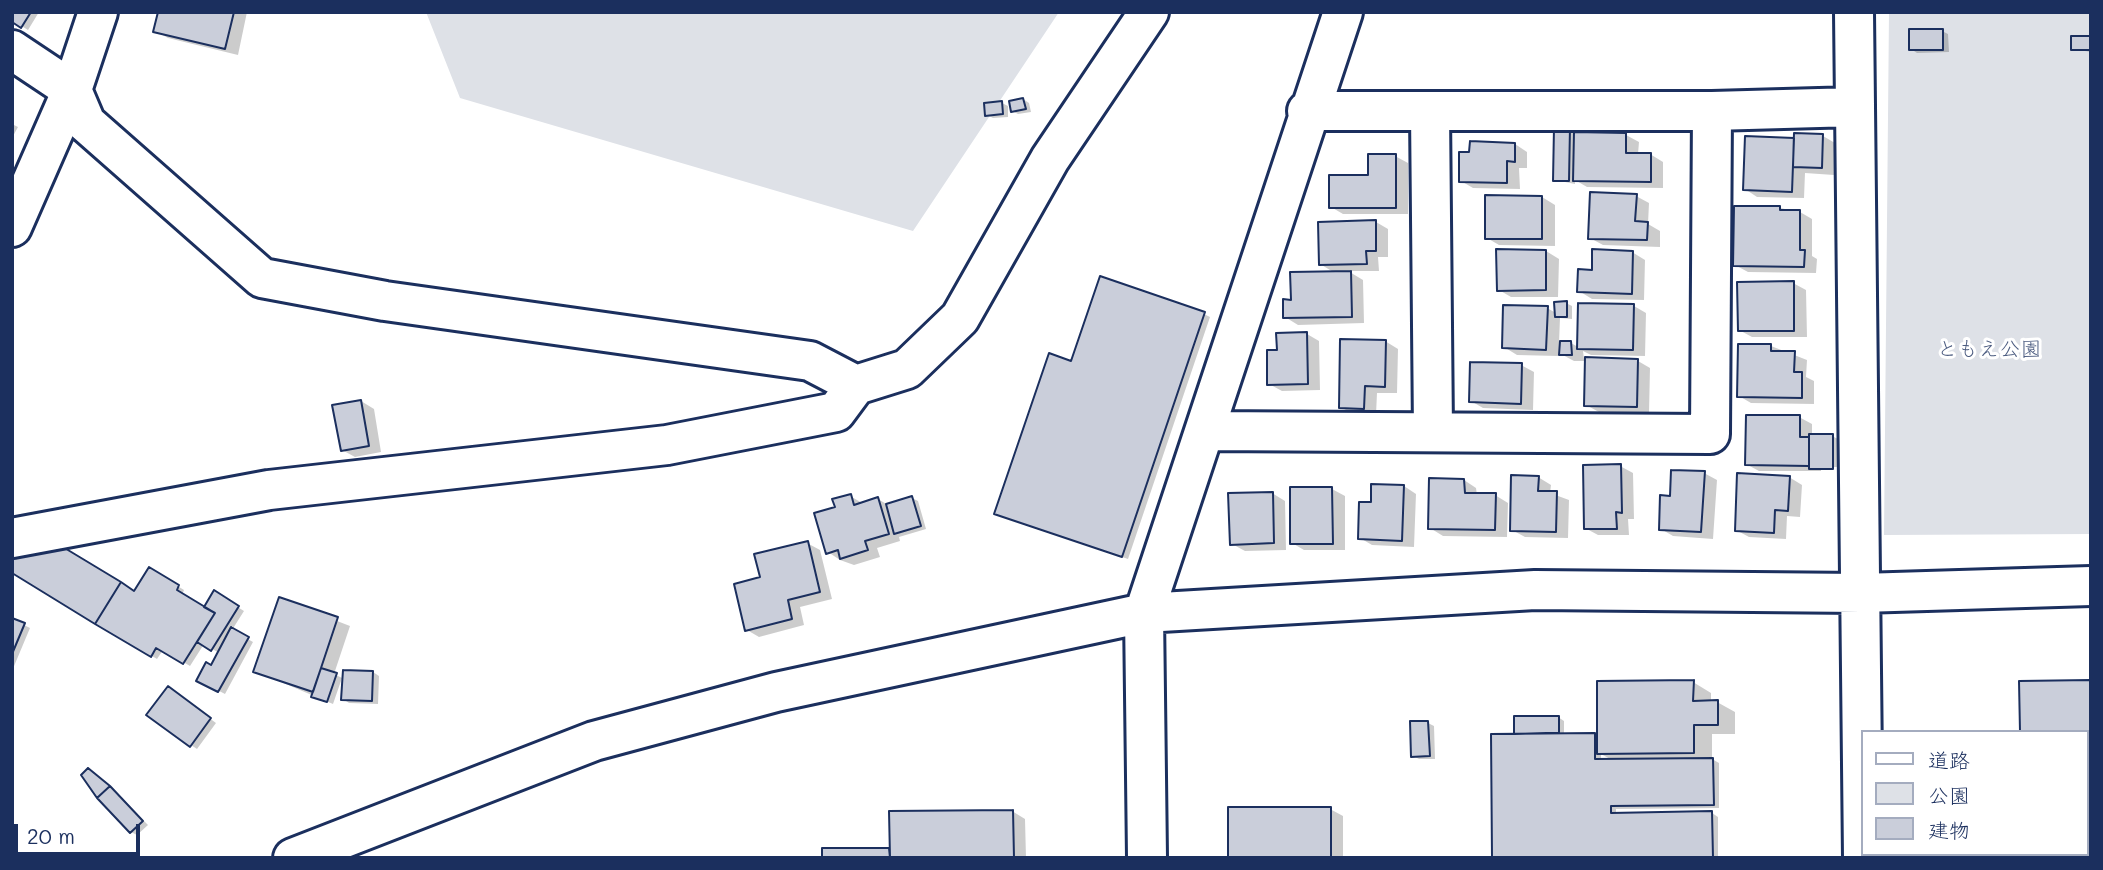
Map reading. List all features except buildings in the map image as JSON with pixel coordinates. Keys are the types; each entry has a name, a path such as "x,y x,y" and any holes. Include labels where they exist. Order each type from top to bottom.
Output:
{"street":[{"path":"12,227 72,90 97,12"},
{"path":"12,538 269,491 667,445 836,412 856,385 907,369 960,318 1050,159 1149,12"},
{"path":"1147,858 1143,613 1206,431 1307,111 1343,12"},
{"path":"1854,12 1862,730"},
{"path":"12,50 72,90 86,122 262,278 385,301 810,360 856,385"},
{"path":"1307,111 1712,111 1855,107"},
{"path":"1430,111 1433,432"},
{"path":"1206,431 1710,434 1712,111"},
{"path":"293,858 594,741 776,692 1143,613 1535,590 1861,593 2091,586"}],"green space":[{"path":"426,12 1059,12 913,231 460,98"},
{"name":"ともえ公園","path":"1889,12 2091,12 2091,534 1884,535"}]}
